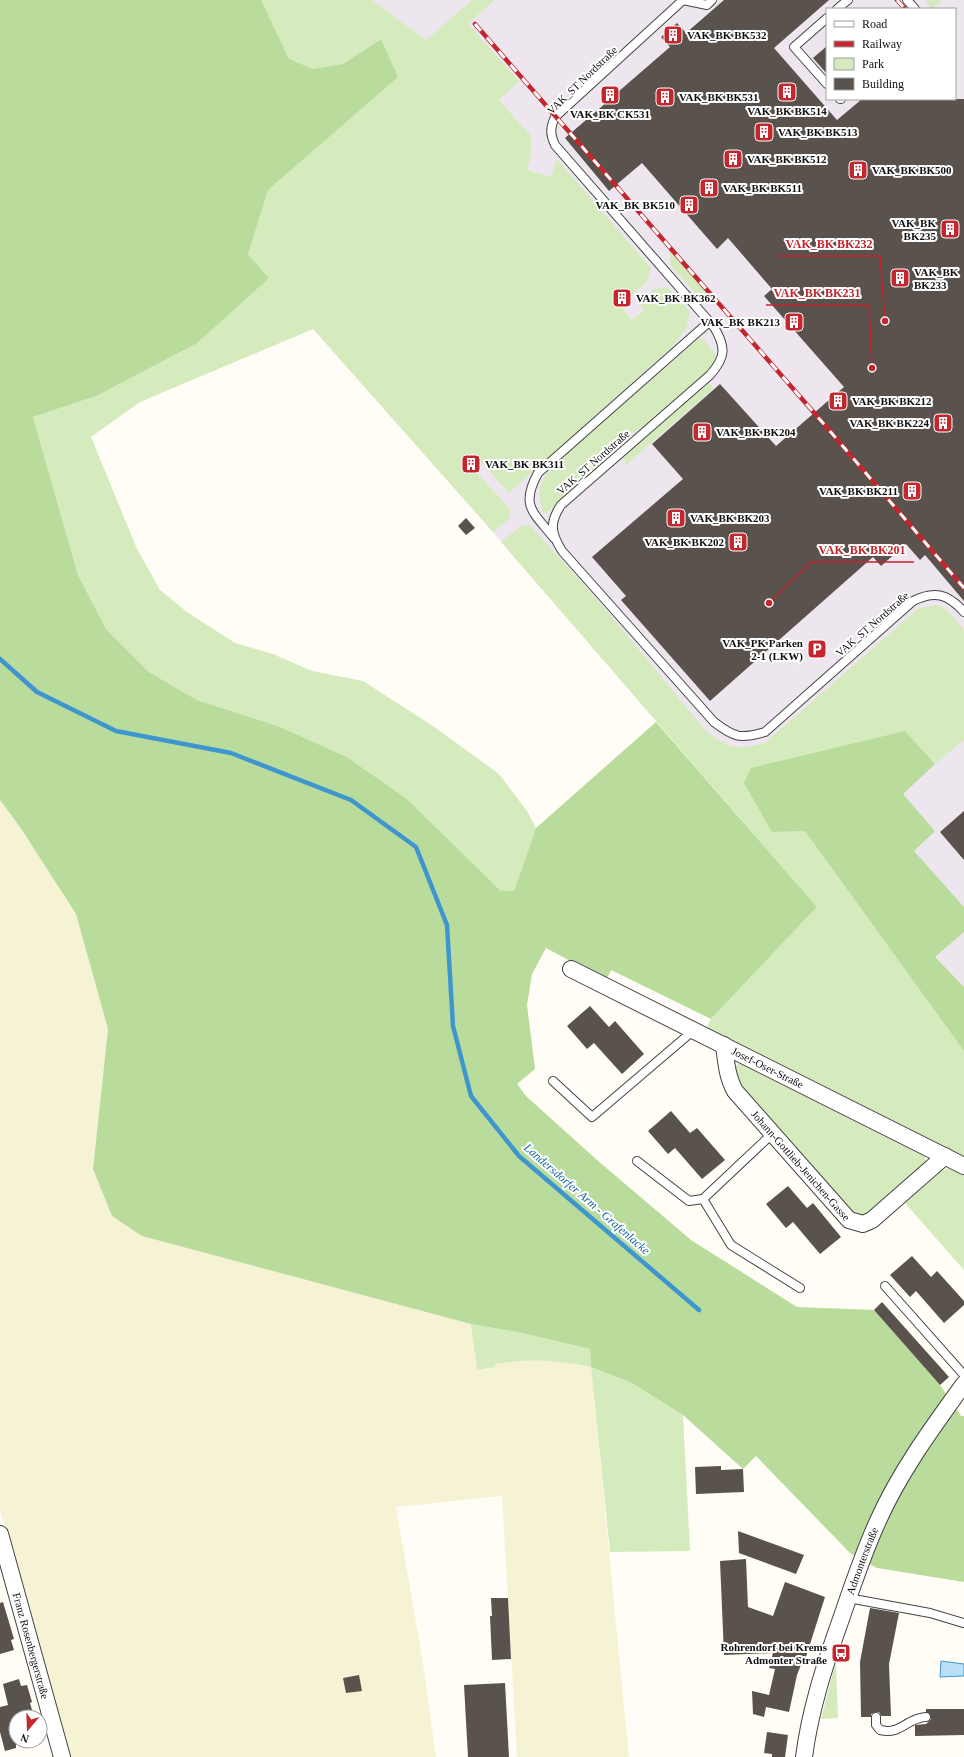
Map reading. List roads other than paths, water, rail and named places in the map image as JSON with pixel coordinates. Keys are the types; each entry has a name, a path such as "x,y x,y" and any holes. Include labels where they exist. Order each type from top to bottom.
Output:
{"street":[{"name":"Josef-Oser-Straße","path":"571,969 964,1166"},
{"name":"Johann-Gottlieb-Jenichen-Gasse","path":"724,1046 730,1082 735,1091 849,1220 863,1224 872,1220 945,1156"},
{"name":"Admonterstraße","path":"804,1757 812,1716 828,1656 848,1598 878,1522 901,1477 919,1447 964,1384"},
{"name":"Franz Rosenbergerstraße","path":"0,1534 62,1757"}],"lane":[{"path":"683,0 707,5 712,0"},
{"name":"VAK_ST Nordstraße","path":"683,0 556,117 551,126 551,136 555,145 709,322 722,340 723,353 720,364 710,375 561,505 554,516 552,526 554,539 562,551 714,722 730,734 747,737 765,732 913,601 926,595 942,595 956,603 964,612"},
{"path":"838,8 848,0"},
{"path":"907,0 914,8"},
{"path":"826,19 794,47 826,83"},
{"path":"554,539 532,511 529,500 530,487 538,473 709,322"},
{"path":"553,1081 592,1117 694,1030"},
{"path":"637,1161 689,1201 704,1200 772,1134"},
{"path":"704,1200 731,1245 800,1288"},
{"path":"885,1286 964,1375"},
{"path":"848,1598 885,1607 930,1613 963,1623"},
{"path":"876,1717 876,1725 880,1730 888,1732 898,1730 917,1718 926,1718"}],"water":[{"path":"941,1661 964,1664 964,1676 940,1677"}],"waterway":[{"name":"Landersdorfer Arm - Grafenlacke","path":"0,659 37,692 116,731 231,753 351,800 416,847 447,925 453,1026 471,1096 519,1156 699,1310"}],"railway":[{"path":"897,0 904,8"},
{"path":"475,24 823,423 964,588"}],"place":[{"name":"VAK_BK BK532","path":"673,35"},
{"name":"VAK_BK BK514","path":"787,92"},
{"name":"VAK_BK CK531","path":"610,95"},
{"name":"VAK_BK BK531","path":"665,97"},
{"name":"VAK_BK BK513","path":"764,132"},
{"name":"VAK_BK BK512","path":"733,159"},
{"name":"VAK_BK BK500","path":"858,170"},
{"name":"VAK_BK BK511","path":"709,188"},
{"name":"VAK_BK BK510","path":"689,205"},
{"name":"VAK_BK BK235","path":"950,229"},
{"name":"VAK_BK BK233","path":"900,278"},
{"name":"VAK_BK BK362","path":"622,298"},
{"name":"VAK_BK BK232","path":"885,321"},
{"name":"VAK_BK BK213","path":"794,322"},
{"name":"VAK_BK BK231","path":"872,368"},
{"name":"VAK_BK BK212","path":"838,401"},
{"name":"VAK_BK BK224","path":"943,423"},
{"name":"VAK_BK BK204","path":"702,432"},
{"name":"VAK_BK BK311","path":"471,464"},
{"name":"VAK_BK BK211","path":"912,491"},
{"name":"VAK_BK BK203","path":"676,518"},
{"name":"VAK_BK BK202","path":"738,542"},
{"name":"VAK_BK BK201","path":"769,603"},
{"name":"VAK_PK Parken 2-1 (LKW)","path":"817,649"},
{"name":"Rohrendorf bei Krems Admonter Straße","path":"841,1653"}]}
